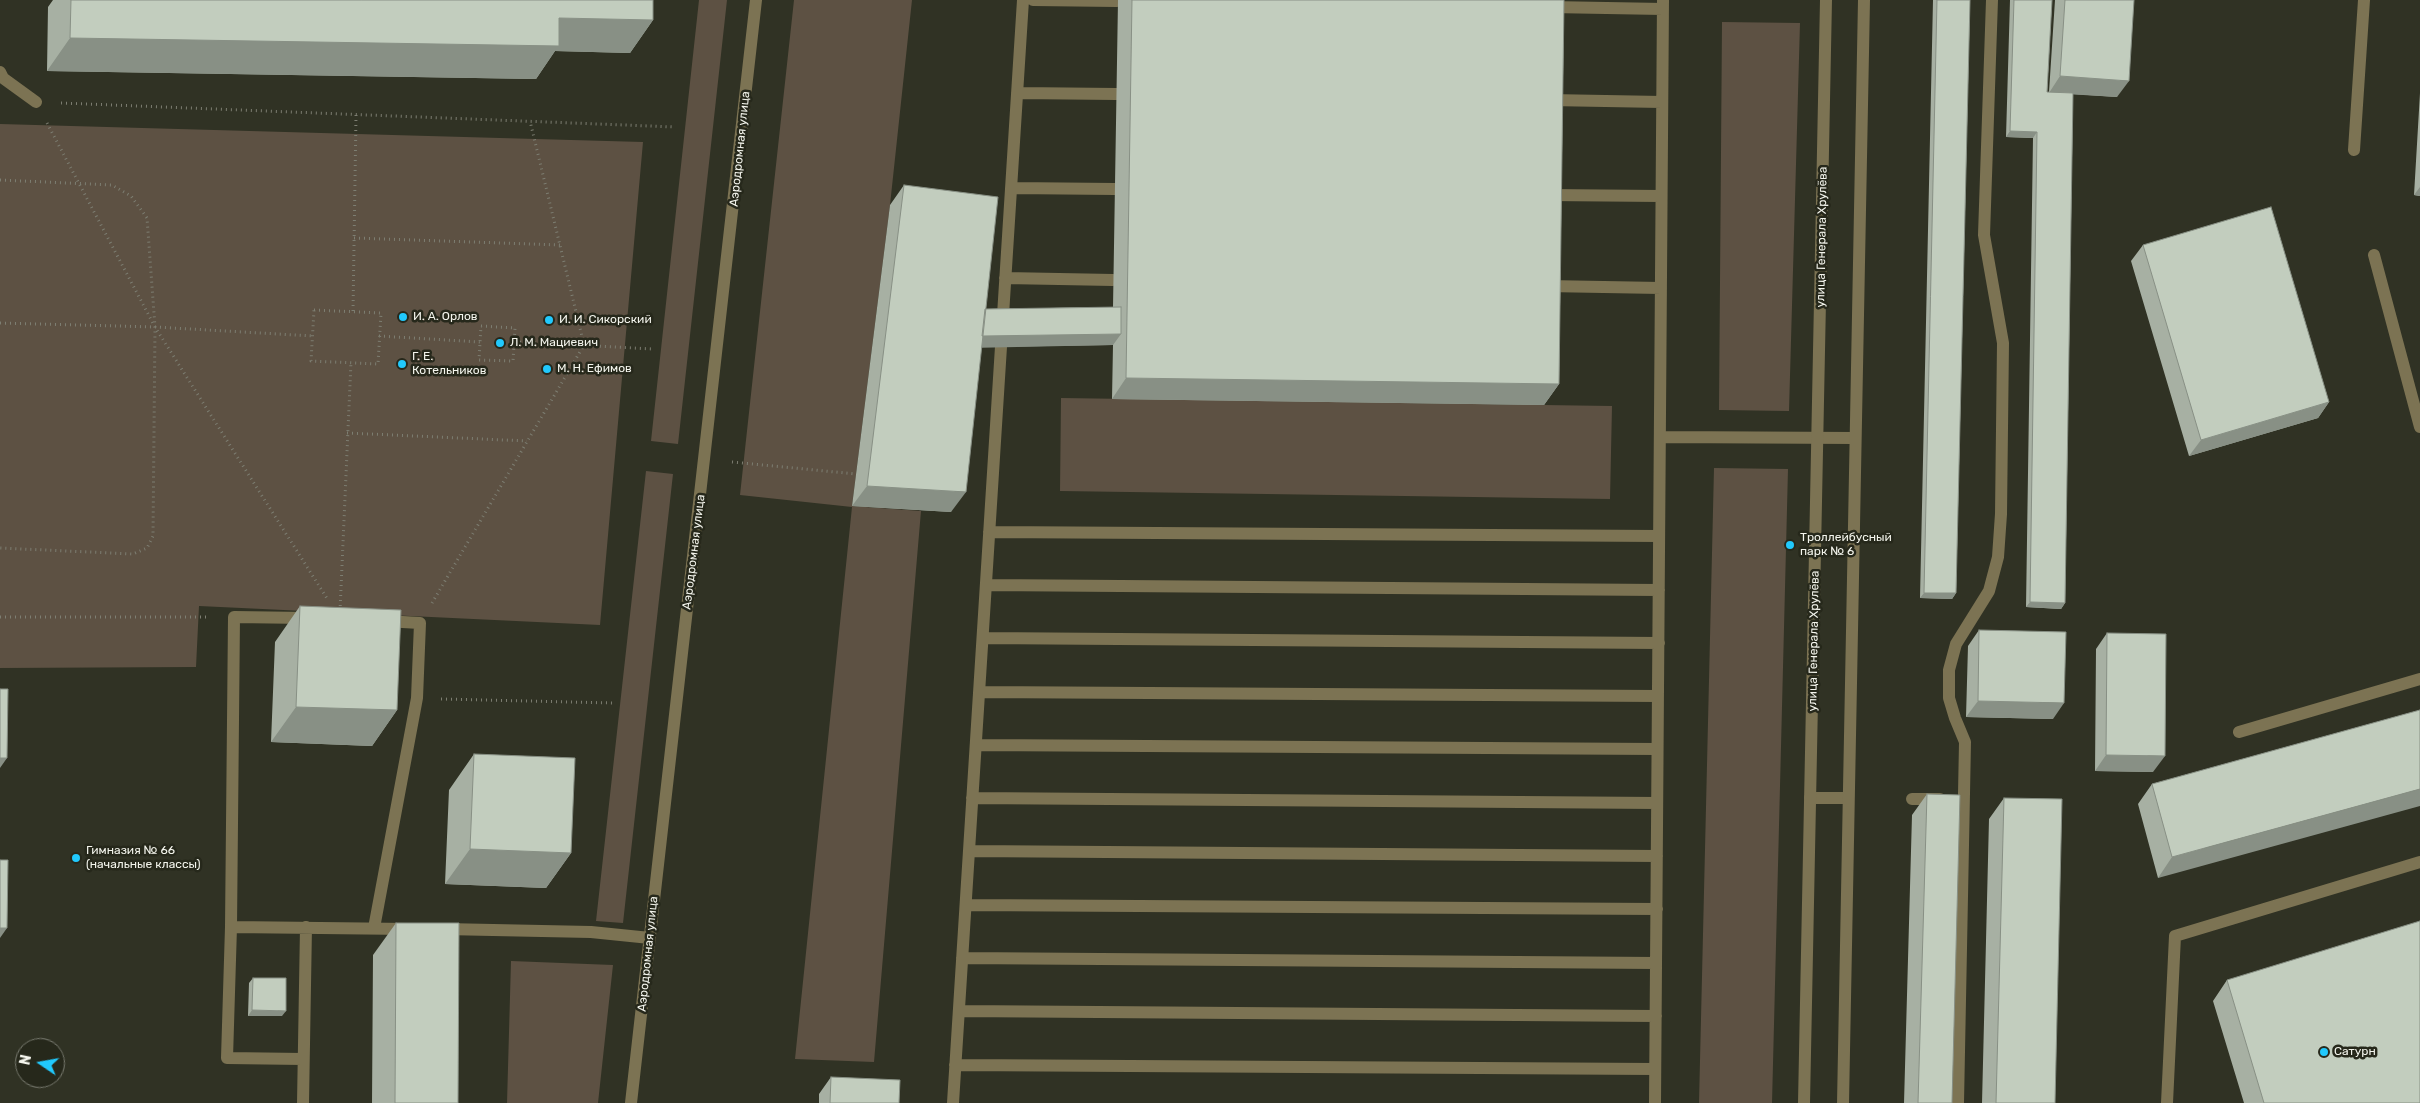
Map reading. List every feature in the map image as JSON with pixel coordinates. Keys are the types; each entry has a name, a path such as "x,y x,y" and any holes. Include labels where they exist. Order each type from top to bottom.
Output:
{"street":[{"name":"Аэродромная улица","path":"631,1103 756,0"},
{"path":"953,1103 1023,0"},
{"path":"1033,0 1118,1"},
{"name":"улица Генерала Хрулёва","path":"1804,1103 1826,0"},
{"path":"1843,1103 1864,0"},
{"path":"1958,1103 1965,742 1955,718 1950,698 1949,670 1956,644 1988,591 1998,557 2001,514 2003,343 1984,235 1992,0"},
{"path":"2354,150 2364,0"},
{"path":"1550,7 1663,4 1655,1103"},
{"path":"0,72 3,78 36,102"},
{"path":"1017,92 1116,94"},
{"path":"1549,100 1662,102"},
{"path":"1011,188 1115,189"},
{"path":"1547,195 1661,196"},
{"path":"2374,255 2420,427"},
{"path":"1005,278 1113,280"},
{"path":"1546,286 1661,288"},
{"path":"1660,437 1855,438"},
{"path":"989,532 1659,536"},
{"path":"986,585 1659,590"},
{"path":"303,1059 226,1058 231,927 234,616 321,619"},
{"path":"374,928 417,698 420,622 376,621"},
{"path":"983,638 1659,643"},
{"path":"2239,732 2420,679"},
{"path":"979,692 1658,696"},
{"path":"976,745 1658,749"},
{"path":"972,798 1657,803"},
{"path":"1810,798 1848,798"},
{"path":"1912,799 1964,800"},
{"path":"969,851 1657,856"},
{"path":"2167,1103 2175,936 2420,862"},
{"path":"966,905 1657,909"},
{"path":"231,927 591,932 650,938"},
{"path":"303,1103 306,927"},
{"path":"962,958 1656,962"},
{"path":"959,1011 1656,1016"},
{"path":"956,1065 1655,1069"}],"path":[{"path":"329,603 155,327 36,102 675,127"},
{"path":"353,312 356,114"},
{"path":"420,622 584,345 530,121"},
{"path":"0,180 112,185 131,196 146,218 155,327 153,536 147,548 133,554 0,548"},
{"path":"354,238 560,245"},
{"path":"314,310 353,312 380,313 378,364 311,360 314,310"},
{"path":"0,323 155,327 313,336"},
{"path":"480,326 515,328 515,342 513,361 478,360 480,326"},
{"path":"379,336 480,342"},
{"path":"515,342 653,349"},
{"path":"335,611 340,619 351,362"},
{"path":"348,433 527,441"},
{"path":"732,462 856,474"},
{"path":"0,617 234,616"},
{"path":"417,698 613,702"}],"shaded area":[{"path":"699,0 727,0 678,444 651,441"},
{"path":"794,0 912,0 890,205 852,506 921,511 874,1062 795,1059 852,507 740,495"},
{"path":"1722,22 1800,23 1789,411 1719,410"},
{"path":"0,124 643,142 600,625 199,606 196,667 0,668"},
{"path":"1061,398 1612,406 1610,499 1060,491"},
{"path":"1714,468 1788,469 1772,1103 1699,1103"},
{"path":"646,471 673,474 623,923 596,921"},
{"path":"511,961 613,965 598,1103 507,1103"}],"building":[{"path":"71,0 653,0 653,20 559,18 559,46 70,38"},
{"path":"1132,0 1564,0 1559,384 1126,378"},
{"path":"1937,0 1970,0 1956,593 1924,593"},
{"path":"2014,0 2052,0 2047,92 2073,93 2065,603 2030,602 2037,132 2010,131"},
{"path":"2065,0 2134,0 2129,81 2060,76"},
{"path":"904,185 998,197 966,492 867,486"},
{"path":"2271,207 2329,402 2201,440 2143,245"},
{"path":"1121,307 1121,334 982,336 985,309"},
{"path":"300,606 401,610 397,710 296,707"},
{"path":"1979,630 2066,632 2064,703 1978,701"},
{"path":"2107,633 2166,634 2165,756 2106,755"},
{"path":"0,689 8,689 7,758 0,758"},
{"path":"2420,710 2420,789 2172,857 2152,784"},
{"path":"474,754 575,758 571,853 470,849"},
{"path":"1927,794 1960,795 1952,1103 1918,1103"},
{"path":"2004,798 2062,799 2055,1103 1996,1103"},
{"path":"0,860 8,860 7,928 0,928"},
{"name":"Сатурн","path":"2420,921 2420,1103 2264,1103 2227,980"},
{"path":"396,923 459,923 458,1103 395,1103"},
{"path":"253,978 286,978 286,1011 252,1010"},
{"path":"831,1077 900,1080 899,1103 830,1103"}],"place":[{"name":"И. А. Орлов","path":"403,317"},
{"name":"И. И. Сикорский","path":"549,320"},
{"name":"Л. М. Мациевич","path":"500,343"},
{"name":"Г. Е. Котельников","path":"402,364"},
{"name":"М. Н. Ефимов","path":"547,369"},
{"name":"Троллейбусный парк № 6","path":"1790,545"},
{"name":"Гимназия № 66 (начальные классы)","path":"76,858"},
{"name":"Сатурн","path":"2324,1052"}]}
